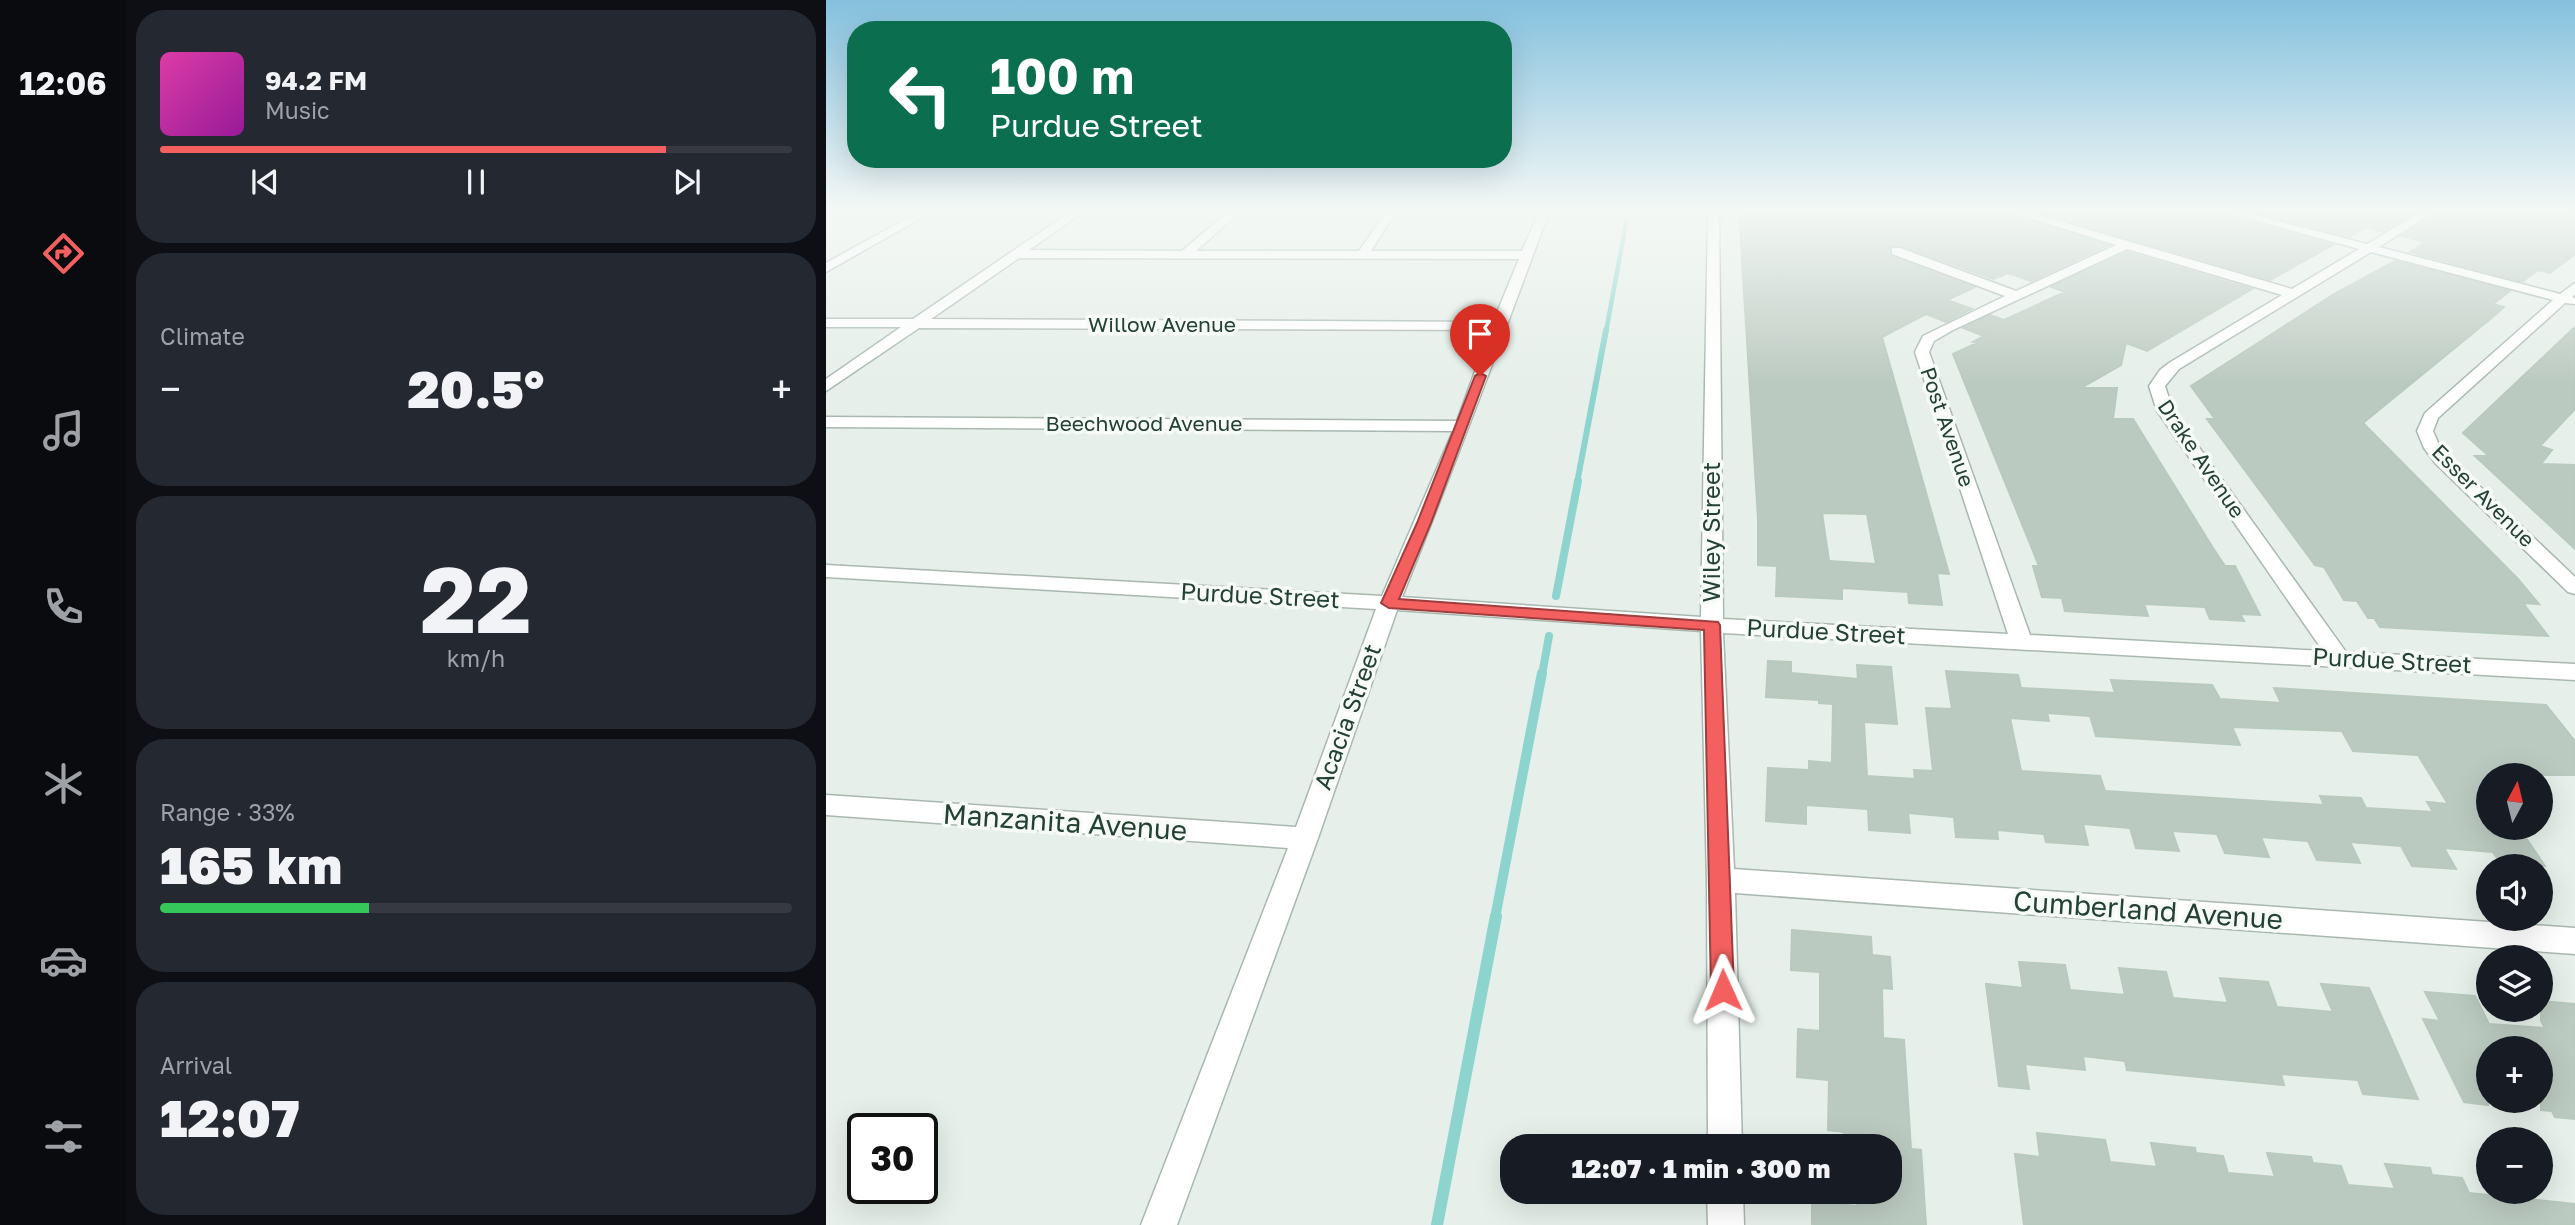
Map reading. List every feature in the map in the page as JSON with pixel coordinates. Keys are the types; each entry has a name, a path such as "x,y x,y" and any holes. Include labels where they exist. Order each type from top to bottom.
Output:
{"street":[{"path":"826,386 996,269"},
{"name":"Acacia Street","path":"1158,1225 1305,838 1389,603 1463,426 1498,326 1522,269"},
{"name":"Wiley Street","path":"1714,269 1712,625 1721,880 1725,1134"},
{"path":"1945,269 2015,295"},
{"name":"Post Avenue","path":"2022,643 1922,352 1928,339 1936,333 2072,269"},
{"path":"2210,269 2293,293"},
{"name":"Drake Avenue","path":"2333,269 2174,366 2160,380 2157,393 2165,411 2339,658"},
{"path":"2458,269 2571,296"},
{"name":"Esser Avenue","path":"2571,296 2431,416 2425,431 2432,448 2442,460 2575,588"},
{"name":"Willow Avenue","path":"826,323 1498,326"},
{"name":"Beechwood Avenue","path":"826,422 1463,426"},
{"name":"Purdue Street","path":"826,571 2022,643 2575,672"},
{"name":"Manzanita Avenue","path":"826,805 1305,838"},
{"name":"Cumberland Avenue","path":"1721,880 2575,941"},
{"path":"1726,1204 1726,1225"}],"building":[{"path":"1743,269 1927,269 1975,287 1947,300 1972,309 1946,322 1926,314 1882,337 1949,574 1937,573 1942,605 1909,603 1908,592 1842,588 1842,599 1776,596 1777,566 1758,565 1758,519","holes":["1822,513 1867,514 1876,564 1829,561"]},
{"path":"1966,269 2057,269 2031,281 2008,273 1993,279"},
{"path":"2090,269 2185,269 2252,289 2147,351 2126,343 2121,365 2081,388 2117,388 2113,419 2133,419 2225,566 2235,566 2260,615 2240,614 2244,621 2210,619 2205,607 2144,604 2148,616 2065,611 2062,598 2042,597 2033,566 2039,566 1953,354 1977,343 1973,342 1984,336 1963,328 1990,315 2004,320 2065,292 2051,287"},
{"path":"2233,269 2290,269 2270,280"},
{"path":"2380,269 2426,269 2510,291 2493,304 2504,307 2494,316 2363,423 2518,579 2539,604 2523,603 2548,636 2380,627 2374,618 2368,618 2357,601 2344,600 2324,567 2315,565 2207,419 2215,419 2191,386 2334,294"},
{"path":"2474,269 2555,269 2550,273 2538,270 2522,282"},
{"path":"2575,327 2575,409 2540,446 2552,450 2541,464 2575,465 2575,549 2475,456 2489,456 2463,433"},
{"path":"1768,661 1791,662 1791,673 1858,679 1857,665 1891,667 1897,724 1864,722 1867,776 1915,779 1914,770 1933,771 1926,708 1952,709 1946,671 2018,675 2021,688 2115,693 2111,680 2212,685 2220,699 2281,703 2274,688 2546,705 2575,741 2575,775 2553,775 2553,763 2476,763 2476,840 2527,840 2537,854 2494,854 2444,848 2456,869 2412,866 2401,846 2350,842 2360,863 2317,860 2308,841 2261,837 2269,857 2225,853 2217,834 2172,831 2179,851 2136,848 2130,828 2083,824 2088,845 2046,842 2044,834 1997,830 1998,839 1956,837 1954,817 1908,813 1910,833 1869,830 1868,809 1806,805 1806,824 1766,821 1768,768 1809,770 1809,761 1832,763 1833,704 1819,703 1819,700 1766,697","holes":["2047,713 2090,716 2096,736 2240,745 2232,727 2342,731 2353,751 2418,755 2448,804 2427,802 2433,812 2366,808 2361,798 2320,796 2324,805 2105,791 2100,776 2021,771 2010,718 2049,721"]},
{"path":"1792,930 1871,937 1872,955 1890,957 1892,989 1882,988 1883,1038 1904,1040 1911,1149 1921,1150 1926,1225 1812,1225 1812,1204 1902,1204 1902,1134 1844,1134 1828,1130 1829,1080 1797,1077 1798,1029 1820,1031 1820,972 1791,970"},
{"path":"2019,962 2065,965 2070,990 2125,995 2119,968 2166,972 2173,998 2228,1003 2220,978 2268,982 2277,1007 2333,1012 2321,984 2369,988 2418,1099 2363,1094 2358,1080 2281,1074 2284,1085 2127,1070 2125,1061 2083,1056 2085,1070 2025,1064 2029,1089 1999,1086 1986,984 2023,988"},
{"path":"2425,992 2475,996 2476,1022 2489,1024 2545,1028 2542,1022 2553,1022 2553,1002 2575,1004 2575,1119 2555,1117 2553,1113 2553,1036 2476,1036 2476,1104 2464,1102 2423,1019 2440,1021"},
{"path":"2037,1133 2105,1140 2110,1162 2157,1167 2151,1143 2195,1148 2196,1153 2223,1156 2228,1173 2275,1177 2267,1153 2311,1157 2313,1163 2341,1166 2348,1185 2395,1189 2385,1164 2430,1168 2432,1175 2462,1178 2469,1193 2476,1194 2476,1204 2553,1204 2553,1202 2575,1204 2575,1225 2024,1225 2015,1154 2040,1157"}],"waterway":[{"path":"1606,332 1618,269"},
{"path":"1577,483 1606,330"},
{"path":"1556,596 1578,481"},
{"path":"1542,675 1549,636"},
{"path":"1495,918 1542,673"},
{"path":"1437,1225 1496,916"}],"route":[{"path":"1480,376 1463,426 1389,603 1712,625 1723,990"}]}
